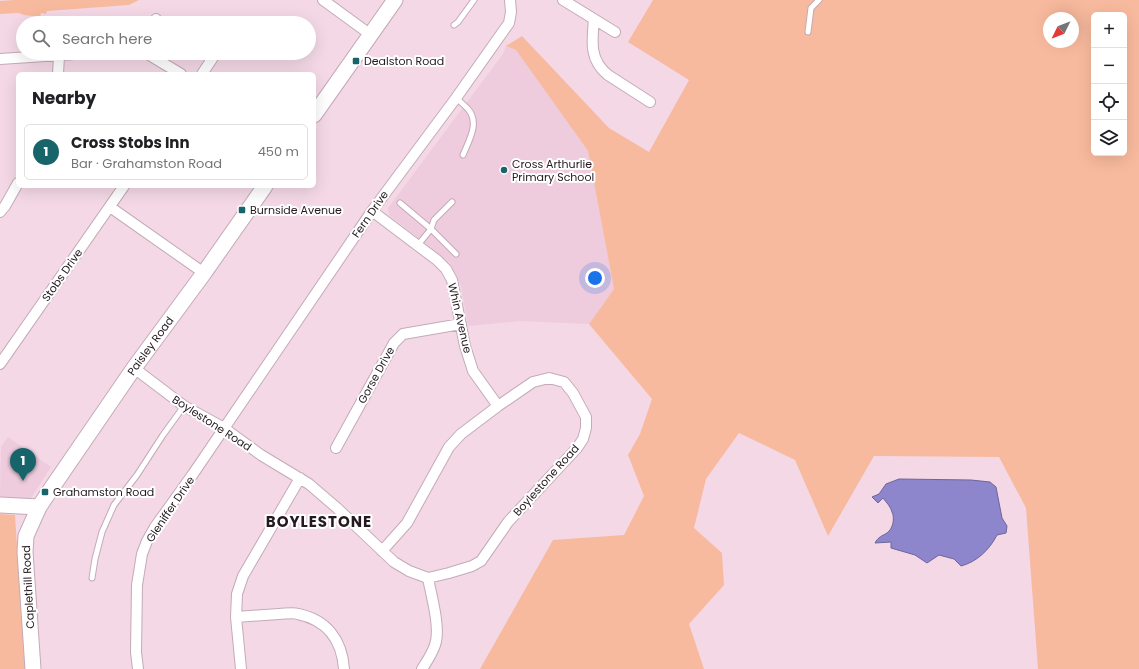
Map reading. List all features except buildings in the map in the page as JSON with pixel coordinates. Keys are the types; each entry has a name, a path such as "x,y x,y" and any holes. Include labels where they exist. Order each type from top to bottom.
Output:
{"main road":[{"path":"316,112 395,0"},
{"name":"Paisley Road","path":"39,507 134,368 204,273 264,188"},
{"path":"0,505 39,507"},
{"name":"Caplethill Road","path":"34,669 25,552 26,536 39,507"}],"street":[{"path":"323,0 370,35"},
{"name":"Fern Drive","path":"224,428 372,211 456,98 509,23 511,12 510,0"},
{"path":"562,0 615,32"},
{"path":"594,19 592,48 602,70 650,102"},
{"path":"0,58 16,57"},
{"path":"58,72 59,60"},
{"path":"158,60 178,72"},
{"path":"203,72 211,60"},
{"path":"0,212 16,187"},
{"name":"Stobs Drive","path":"2,358 123,188"},
{"path":"110,207 204,273"},
{"name":"Whin Avenue","path":"372,211 418,245 446,269 452,280 465,346 473,371 498,406"},
{"name":"Gorse Drive","path":"336,448 394,343 403,334 461,324"},
{"name":"Boylestone Road","path":"134,368 184,406 224,428 261,455 309,484 337,508 382,551 394,562 409,571 428,578 449,573 481,562 508,522 577,448 583,439 586,428 586,417 573,393 564,382 549,378 533,382 461,434 449,447 407,523 382,551"},
{"name":"Gleniffer Drive","path":"138,669 136,652 137,585 142,554 146,542 224,428"},
{"path":"241,669 236,617 237,594 243,576 300,478"},
{"path":"422,669 431,656 436,643 436,621 428,578"},
{"path":"236,617 297,613 317,621 332,632 339,645 344,660 344,669"}],"lane":[{"path":"454,25 458,22 474,0"},
{"path":"808,32 811,8 819,0"},
{"path":"456,98 468,110 474,125 463,154"},
{"path":"418,245 431,229 434,220 452,202"},
{"path":"400,203 431,229 456,254"},
{"path":"92,578 102,532 114,505 137,475 184,406"}],"shaded area":[{"path":"139,0 129,5 47,11 46,14 41,13 40,16 24,15 19,13 0,14 0,1"},
{"path":"653,0 1139,0 1139,669 1038,669 1026,508 999,457 874,456 828,536 795,460 739,433 706,479 694,528 722,553 724,585 689,624 704,669 480,669 553,540 624,535 644,496 628,455 640,434 652,399 589,324 614,289 588,151 516,50 506,46 522,36 609,128 649,152 689,80 628,42"},
{"name":"Cross Arthurlie Primary School","path":"506,46 516,50 588,151 614,289 589,324 520,321 468,326 461,286 450,263 389,215 388,208 503,54"},
{"path":"8,437 51,467 31,498 0,498 1,447"},
{"path":"899,479 971,480 990,482 996,487 1002,518 1007,526 1006,533 997,535 991,545 978,558 961,566 954,559 939,555 927,563 915,555 891,548 891,542 875,543 891,529 893,514 891,508 883,498 878,503 872,497 879,494 886,484"},
{"path":"0,514 15,515 25,669 0,669"}],"place":[{"name":"Dealston Road","path":"356,61"},
{"name":"Cross Arthurlie Primary School","path":"504,170"},
{"name":"Burnside Avenue","path":"242,210"},
{"name":"Cross Stobs Inn","path":"23,481"},
{"name":"Grahamston Road","path":"45,492"}],"district":[{"name":"BOYLESTONE","path":"319,522"}]}
